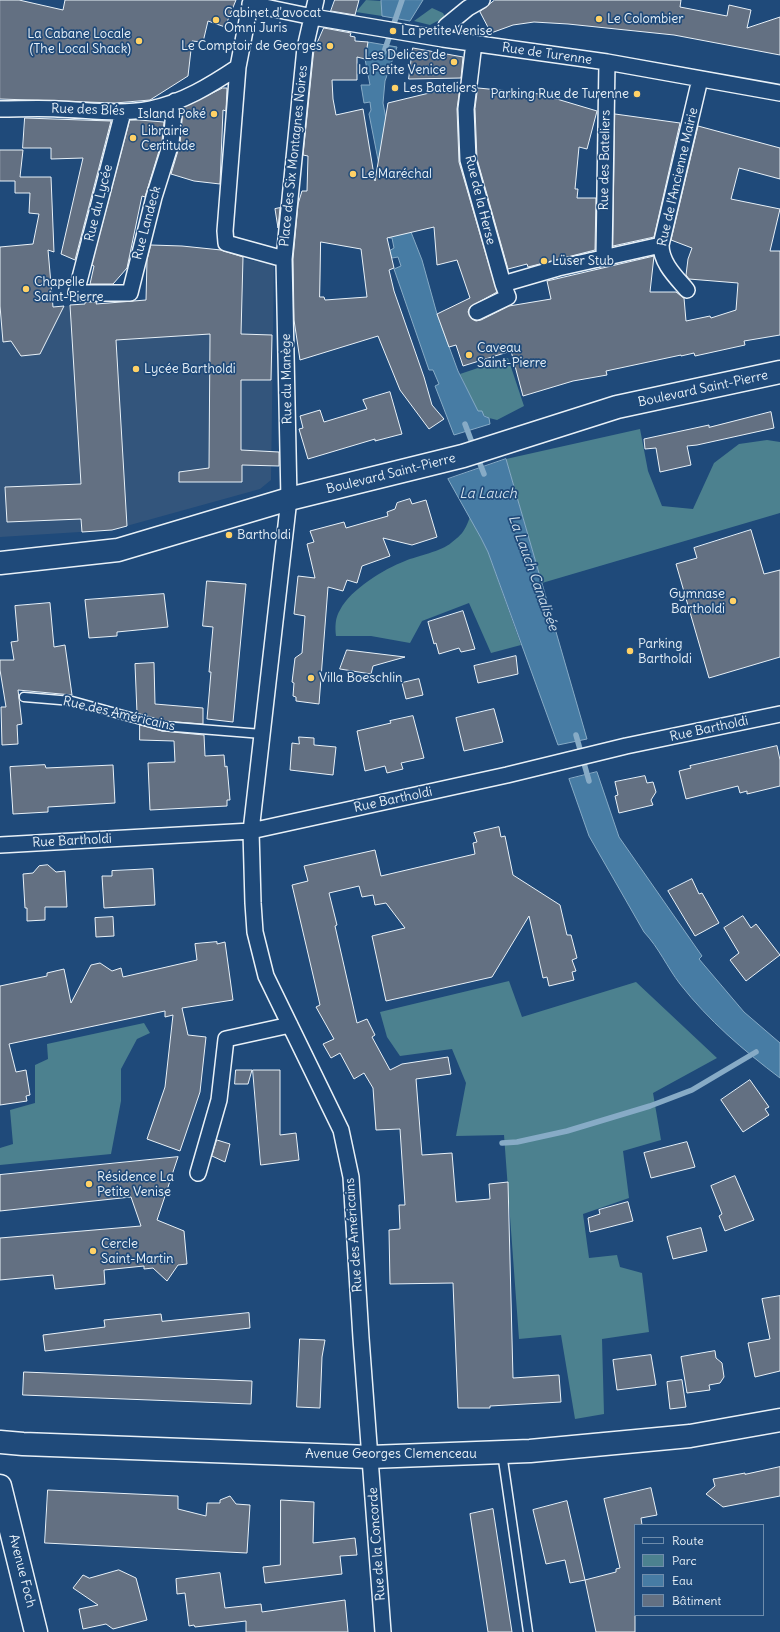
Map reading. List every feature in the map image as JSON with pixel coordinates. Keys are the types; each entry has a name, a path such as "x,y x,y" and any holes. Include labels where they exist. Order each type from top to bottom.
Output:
{"street":[{"path":"313,17 316,0"},
{"path":"443,39 446,26 468,8 482,0"},
{"name":"Place des Six Montagnes Noires","path":"251,2 313,17 305,48 284,259 226,243 225,231 238,67 251,2"},
{"name":"Rue de Turenne","path":"313,17 443,39 607,62 780,94"},
{"name":"Rue de la Herse","path":"474,43 466,109 468,160 481,210 508,297 476,312"},
{"name":"Rue des Bateliers","path":"604,258 607,62"},
{"name":"Rue des Blés","path":"0,109 58,109 122,112 151,109 175,101 207,87 238,67"},
{"name":"Rue de l'Ancienne Mairie","path":"687,290 666,262 661,252 661,245 700,79"},
{"name":"Rue Landeck","path":"76,293 130,293 154,197 171,143 175,101"},
{"name":"Rue du Lycée","path":"76,293 122,112"},
{"path":"503,284 558,268 661,245"},
{"name":"Rue du Manège","path":"284,259 289,499"},
{"name":"Boulevard Saint-Pierre","path":"0,563 118,550 289,499 463,456 617,407 780,372"},
{"name":"Rue des Américains","path":"289,499 251,831 252,904 255,932 266,976 341,1130 351,1177 370,1457"},
{"name":"Rue Bartholdi","path":"0,845 251,831 780,714"},
{"path":"198,1173 219,1100 226,1039 290,1025"},
{"name":"Avenue Georges Clemenceau","path":"0,1442 370,1457 530,1451 690,1436 780,1420"},
{"name":"Rue de la Concorde","path":"370,1457 383,1632"},
{"name":"Avenue Foch","path":"0,1486 36,1632"}],"lane":[{"name":"Rue des Américains","path":"24,697 72,701 163,726 262,734"},
{"path":"502,1452 528,1632"}],"shaded area":[{"name":"Lycée Bartholdi","path":"48,242 53,307 146,300 148,245 182,246 182,248 243,252 243,259 274,264 271,480 260,489 112,530 0,537 0,247"}],"green space":[{"path":"366,0 381,1 382,16 356,12"},
{"path":"432,8 443,13 445,17 430,25 414,21"},
{"path":"508,358 524,406 497,420 489,418 478,412 460,374"},
{"path":"640,429 648,471 662,506 693,509 714,463 739,444 767,440 780,442 780,513 542,583 506,459"},
{"path":"470,517 488,552 521,645 491,653 469,603 422,621 410,643 371,636 336,636 338,613 345,602 360,587 378,574 388,569 410,559 447,546 465,529"},
{"path":"509,981 522,1017 636,982 717,1058 653,1093 661,1140 623,1151 629,1198 583,1214 589,1258 617,1255 620,1267 642,1273 649,1332 602,1339 604,1414 575,1419 561,1335 519,1339 504,1135 456,1136 466,1083 452,1049 400,1056 387,1037 380,1012"},
{"path":"144,1023 150,1033 137,1039 121,1069 121,1101 111,1154 0,1165 0,1148 13,1144 10,1110 35,1103 35,1065 48,1059 47,1044"}],"water":[{"path":"381,0 423,0 410,21 382,16"},
{"path":"368,42 397,47 385,81 383,103 411,232 422,260 437,314 458,371 478,411 482,411 484,416 489,418 490,424 454,435 435,386 439,384 433,370 429,370 394,269 401,266 398,257 392,258 389,251 394,248 392,238 389,238 383,185 369,114 371,110 370,102 364,103 361,85 370,85 365,59"},
{"name":"La Lauch","path":"506,459 587,739 558,745 488,552 448,479"},
{"path":"597,772 619,837 702,956 699,959 744,1012 780,1043 780,1078 740,1046 691,998 644,932 589,836 569,779"}],"building":[{"path":"0,0 19,0 63,10 65,0 236,0 225,27 208,21 203,42 192,41 188,76 150,100 115,103 0,99"},
{"path":"335,0 359,0 355,15 331,11"},
{"path":"495,0 681,0 680,7 727,16 729,5 751,10 747,28 780,17 780,55 674,35 568,24 534,22 513,25 491,33 480,12"},
{"path":"324,28 351,33 350,36 355,37 355,41 368,42 365,59 357,57 357,80 332,80 336,115 363,109 375,181 388,103 454,87 460,87 457,109 459,162 497,292 470,307 468,312 472,319 476,321 509,306 551,299 547,281 654,256 650,292 676,292 684,298 686,321 710,316 711,318 736,310 738,283 689,279 686,275 688,259 692,248 671,240 698,126 780,148 780,179 739,168 731,199 780,209 770,251 780,251 780,335 744,341 745,345 695,356 694,353 681,355 606,371 607,375 573,381 523,396 511,351 463,366 456,345 449,347 437,314 470,298 457,260 437,265 434,227 387,238 394,268 389,270 394,291 424,377 432,405 444,419 429,429 400,390 378,336 300,360 294,320 293,259 298,204 302,191 307,191 308,156 303,155 314,50","holes":["321,242 361,249 367,297 325,300 324,297 320,297"]},
{"path":"413,48 463,57 461,78 409,79"},
{"path":"223,88 227,88 226,111 223,110 220,184 194,181 171,174 180,144 183,108"},
{"path":"478,88 540,94 597,111 587,149 579,147 575,189 578,189 577,198 596,198 595,250 528,267 527,264 508,269 477,159 475,109"},
{"path":"615,114 680,123 654,237 613,246"},
{"path":"25,118 111,121 75,260 61,254 83,158 51,159 51,148 23,148"},
{"path":"130,120 164,122 162,141 145,197 142,196 127,268 113,284 90,284 94,266 92,265"},
{"name":"Chapelle Saint-Pierre","path":"0,150 23,150 20,177 51,177 54,252 48,250 53,307 64,306 40,354 21,356 11,341 3,342 0,306 0,247 33,244 39,214 29,213 30,193 15,193 15,181 0,181"},
{"path":"280,208 278,228 275,209"},
{"path":"151,245 182,246 221,250 243,257 241,334 272,335 271,380 241,380 241,450 279,452 279,466 242,465 242,482 179,482 179,472 209,468 210,334 116,340 127,526 112,530 82,532 81,519 7,522 5,487 81,484 70,305 85,304 85,302 97,302 96,304 146,300 147,260"},
{"path":"390,392 402,434 375,441 375,439 308,459 299,429 303,428 300,416 320,410 324,422 367,409 363,400"},
{"path":"771,412 774,428 687,446 691,465 660,472 656,448 645,449 644,439 709,425 709,427"},
{"path":"410,499 412,504 426,500 437,537 412,545 383,538 390,556 362,566 357,583 347,580 343,591 328,587 319,704 296,701 296,697 293,696 294,683 292,682 295,658 302,653 305,616 294,614 298,576 315,578 307,544 314,542 310,531 344,522 346,528 388,516 387,512 395,509 397,503"},
{"name":"Gymnase Bartholdi","path":"751,530 764,574 780,570 780,657 709,678 676,564 697,558 694,548"},
{"path":"207,581 246,584 233,722 207,719 213,627 203,626"},
{"path":"164,594 168,627 117,632 117,636 89,638 85,600"},
{"path":"50,603 54,647 65,645 72,695 18,690 22,724 17,725 18,744 2,745 1,707 6,707 0,670 0,660 14,660 11,642 18,641 15,606"},
{"path":"463,611 475,649 461,652 459,648 439,654 436,643 434,644 428,622"},
{"path":"347,650 405,657 373,666 371,674 340,669"},
{"path":"516,656 518,674 478,683 474,666"},
{"path":"154,663 155,704 203,708 203,724 164,721 137,713 135,664"},
{"path":"419,679 423,695 406,699 402,683"},
{"path":"494,709 503,742 464,751 456,718"},
{"path":"413,716 424,758 401,763 403,769 387,773 385,766 365,771 357,731"},
{"path":"140,725 162,731 204,735 205,756 224,755 225,767 227,766 230,800 227,800 227,806 150,810 148,763 175,762 174,741 140,740"},
{"path":"299,737 314,738 314,745 336,747 333,775 290,770 292,743 299,744"},
{"path":"777,746 780,760 780,786 747,794 747,791 740,793 738,786 686,799 679,771 691,768 690,766"},
{"path":"45,765 46,768 113,765 115,803 48,807 48,812 13,814 10,767"},
{"path":"645,776 647,783 653,782 656,792 651,800 653,805 619,813 615,796 618,795 615,782"},
{"path":"499,827 501,837 505,836 513,875 560,905 567,935 571,935 577,958 572,960 576,971 572,972 574,980 549,986 547,977 543,978 529,916 492,977 386,1001 372,936 405,928 386,903 375,905 373,895 362,897 359,886 329,893 357,1023 367,1019 375,1035 372,1037 390,1070 402,1064 448,1057 451,1074 416,1079 422,1155 452,1153 456,1202 490,1199 489,1184 508,1182 513,1378 559,1375 561,1402 490,1406 490,1408 458,1408 453,1283 390,1284 389,1230 400,1229 399,1205 405,1205 400,1129 376,1130 373,1088 364,1073 354,1079 340,1053 331,1058 323,1044 334,1039 316,1007 320,1005 292,885 308,881 304,866 375,850 381,876 475,854 473,843 477,842 474,833"},
{"path":"48,865 56,872 65,871 67,907 45,907 45,920 27,921 23,874 33,873 39,866"},
{"path":"153,869 155,905 104,908 102,876 112,876 112,871"},
{"path":"692,879 699,894 702,893 719,923 695,936 668,891"},
{"path":"743,916 751,928 756,924 780,955 746,981 730,960 739,953 724,928"},
{"path":"113,917 114,936 96,937 95,918"},
{"path":"217,942 217,944 225,942 233,1000 182,1008 188,1035 206,1037 200,1092 180,1151 147,1139 165,1087 173,1015 165,1017 165,1011 9,1044 16,1072 26,1070 30,1095 26,1096 27,1101 0,1105 0,986 47,976 47,973 64,969 71,1003 91,965 100,963 112,971 121,968 123,977 197,960 195,944"},
{"path":"236,1070 252,1070 248,1084 235,1084"},
{"path":"253,1070 280,1070 280,1135 296,1133 299,1160 261,1165"},
{"path":"750,1080 769,1107 765,1109 769,1115 743,1132 721,1100"},
{"path":"217,1140 230,1144 225,1162 212,1156"},
{"path":"687,1142 695,1167 651,1178 644,1153"},
{"path":"178,1157 157,1220 184,1231 187,1264 178,1265 167,1281 153,1268 144,1269 144,1266 104,1270 105,1284 55,1289 53,1275 0,1280 0,1238 141,1226 131,1197 0,1211 0,1175"},
{"path":"735,1176 754,1220 725,1231 719,1216 722,1214 711,1186"},
{"path":"628,1202 633,1221 590,1232 588,1218 600,1214 599,1210"},
{"path":"701,1228 707,1251 673,1259 667,1237"},
{"path":"780,1296 780,1371 755,1377 748,1343 770,1339 762,1299"},
{"path":"249,1313 250,1328 45,1351 43,1335 105,1327 104,1320 161,1314 162,1321"},
{"path":"300,1339 325,1340 322,1357 320,1408 297,1407"},
{"path":"715,1351 716,1358 722,1363 724,1377 720,1383 709,1385 710,1390 687,1393 681,1357"},
{"path":"651,1355 656,1385 617,1390 613,1360"},
{"path":"24,1372 252,1381 251,1404 23,1395"},
{"path":"682,1380 686,1407 670,1409 667,1382"},
{"path":"780,1467 780,1496 723,1507 706,1494 715,1486 713,1479"},
{"path":"651,1488 657,1515 641,1518 642,1524 634,1524 635,1632 596,1632 585,1580 616,1572 616,1569 620,1568 604,1499"},
{"path":"48,1490 178,1496 178,1509 206,1516 207,1503 220,1503 220,1500 230,1496 236,1504 250,1505 247,1553 45,1543"},
{"path":"281,1500 314,1502 313,1543 355,1538 357,1555 340,1556 342,1574 265,1583 263,1567 280,1565"},
{"path":"567,1501 585,1580 570,1583 565,1560 546,1564 533,1510"},
{"path":"493,1509 512,1632 488,1632 470,1514"},
{"path":"119,1570 136,1578 147,1620 113,1629 106,1624 83,1629 79,1609 98,1605 73,1588 83,1575 89,1578"},
{"path":"220,1573 225,1608 261,1604 262,1612 345,1600 348,1632 246,1632 246,1621 195,1627 194,1625 189,1626 185,1593 177,1594 176,1579"}],"waterway":[{"name":"La Lauch Canalisée","path":"384,52 402,0"},
{"name":"La Lauch Canalisée","path":"465,424 474,448"},
{"name":"La Lauch Canalisée","path":"477,456 484,474"},
{"name":"La Lauch Canalisée","path":"576,735 589,781"},
{"path":"502,1143 517,1142 567,1131 650,1106 692,1090 756,1052"}],"place":[{"name":"Le Colombier","path":"599,19"},
{"name":"Cabinet d'avocat Omni Juris","path":"216,20"},
{"name":"La petite Venise","path":"393,31"},
{"name":"La Cabane Locale (The Local Shack)","path":"139,41"},
{"name":"Le Comptoir de Georges","path":"330,46"},
{"name":"Les Delices de la Petite Venice","path":"454,62"},
{"name":"Les Bateliers","path":"395,88"},
{"name":"Parking Rue de Turenne","path":"637,94"},
{"name":"Island Poké","path":"214,114"},
{"name":"Librairie Certitude","path":"133,138"},
{"name":"Le Maréchal","path":"353,174"},
{"name":"Lüser Stub","path":"544,261"},
{"name":"Chapelle Saint-Pierre","path":"26,289"},
{"name":"Caveau Saint-Pierre","path":"469,355"},
{"name":"Lycée Bartholdi","path":"136,369"},
{"name":"Bartholdi","path":"229,535"},
{"name":"Gymnase Bartholdi","path":"733,601"},
{"name":"Parking Bartholdi","path":"630,651"},
{"name":"Villa Boeschlin","path":"311,678"},
{"name":"Résidence La Petite Venise","path":"89,1184"},
{"name":"Cercle Saint-Martin","path":"93,1251"}]}
